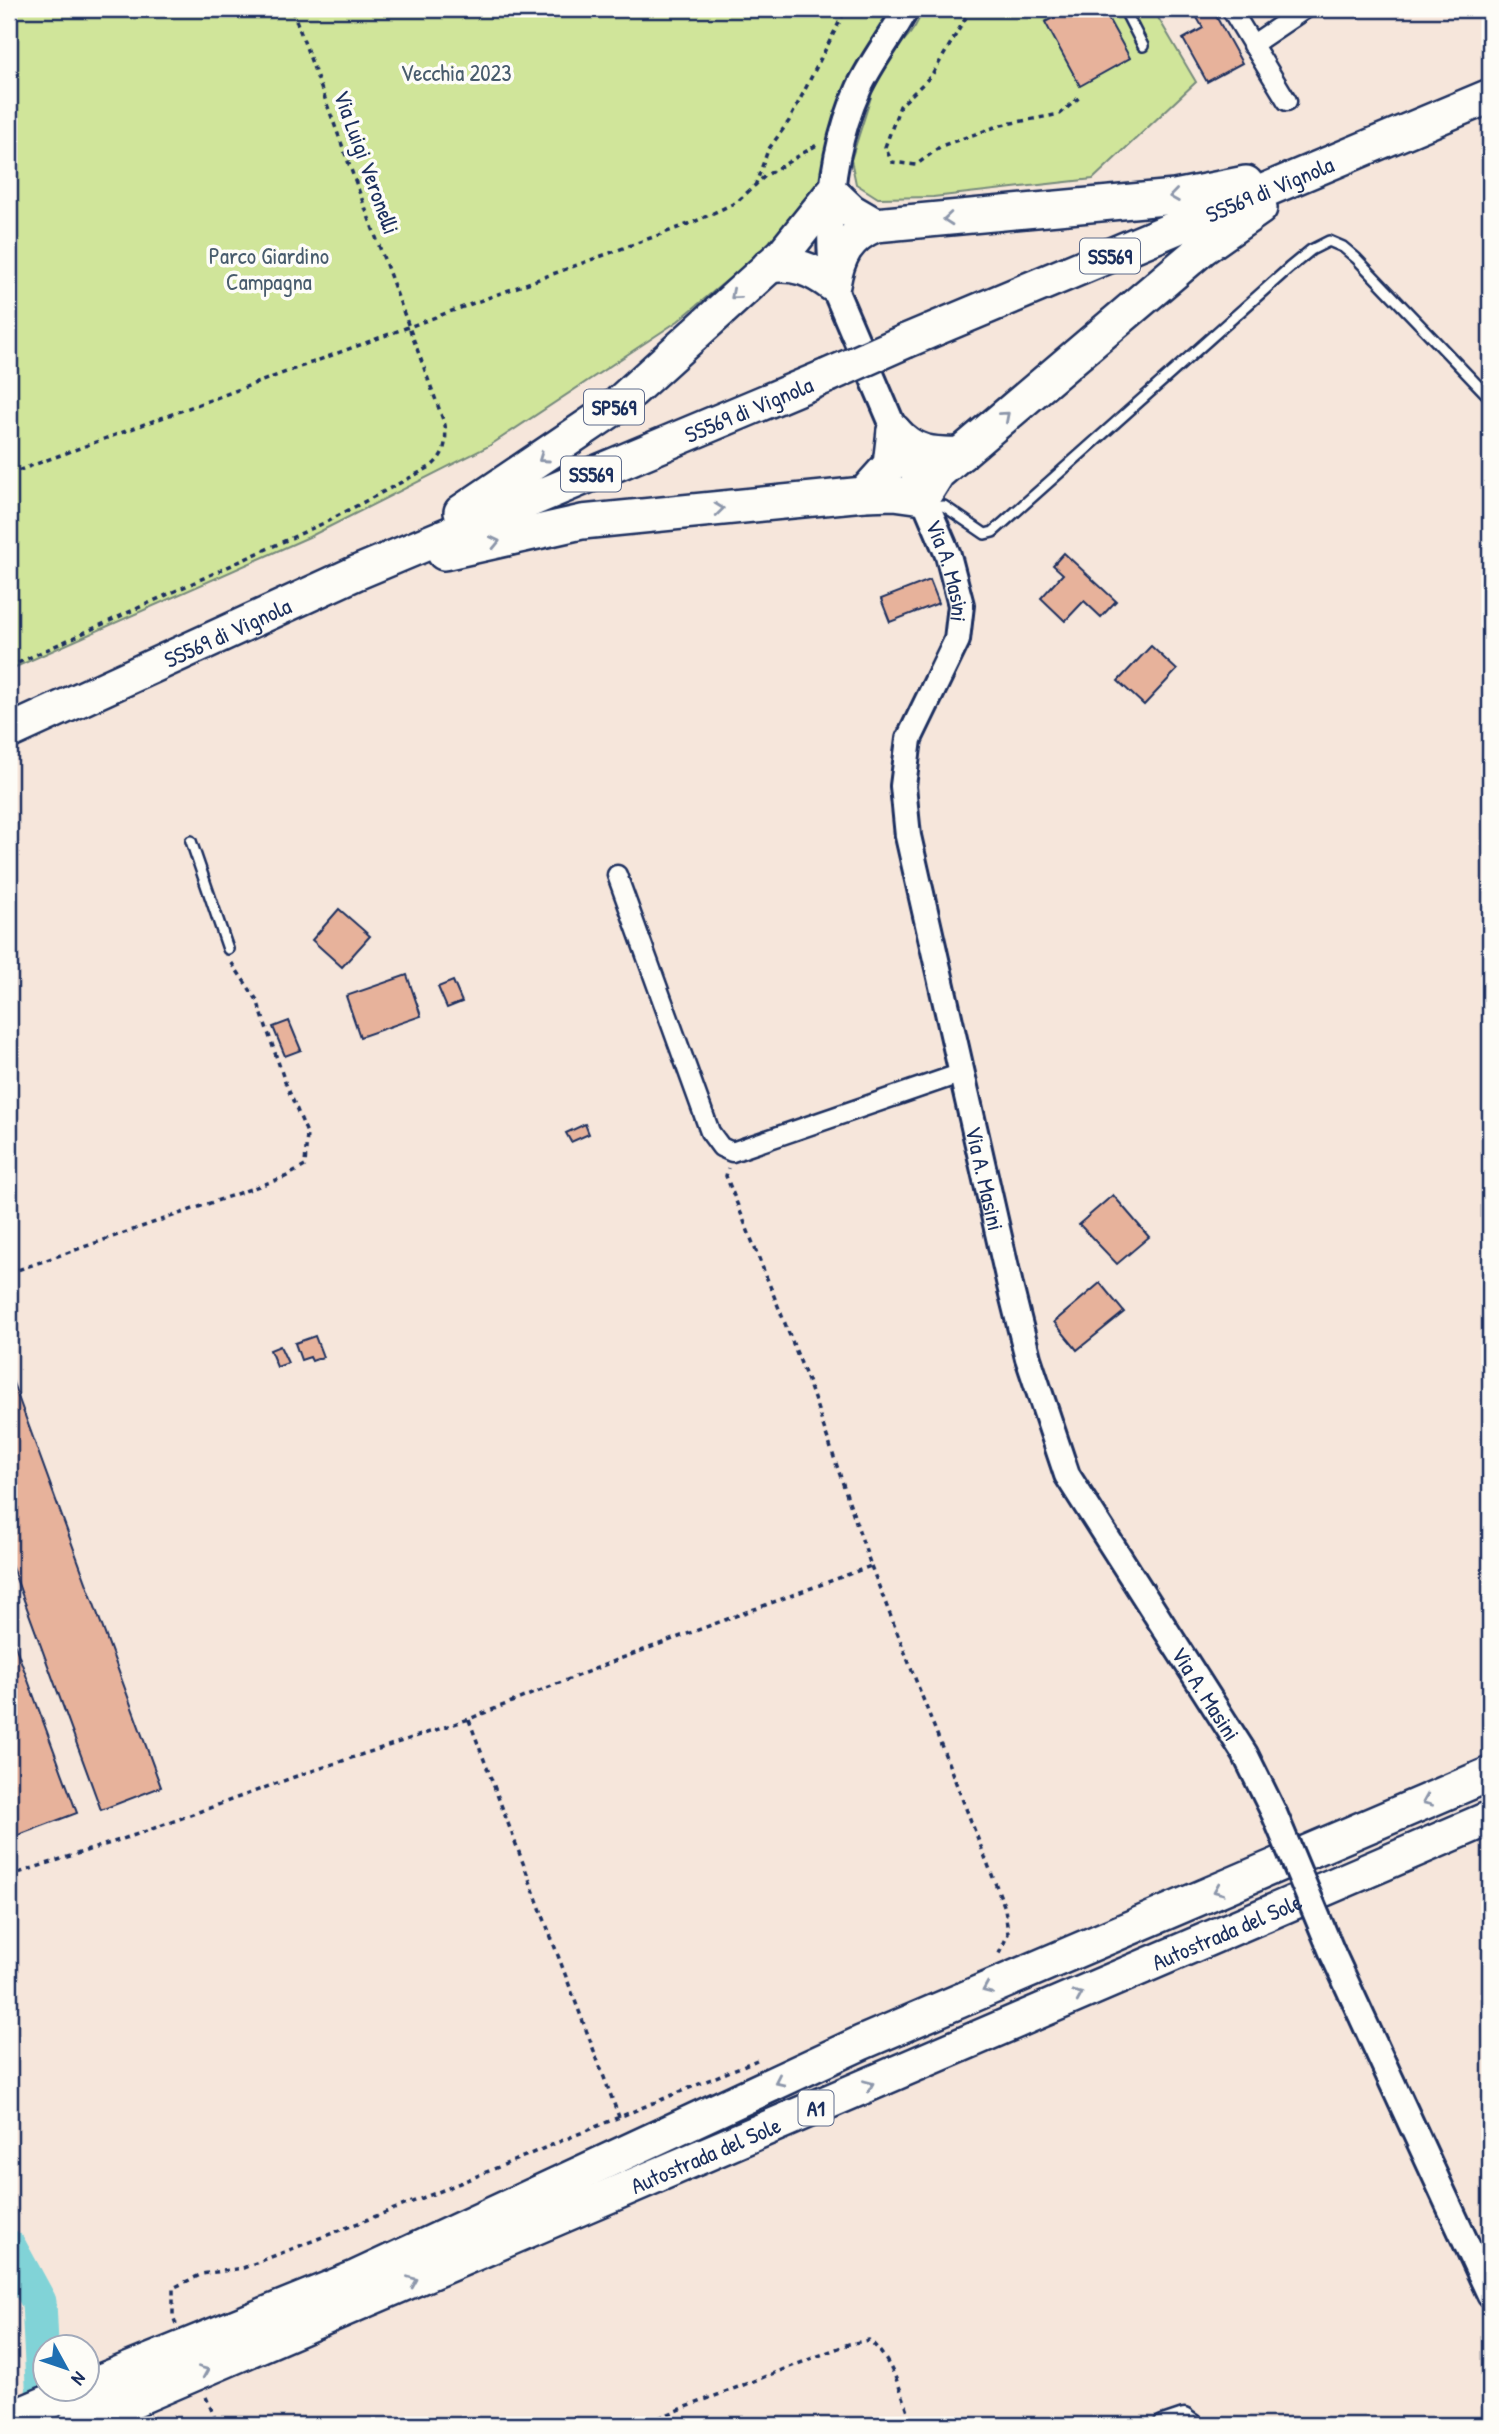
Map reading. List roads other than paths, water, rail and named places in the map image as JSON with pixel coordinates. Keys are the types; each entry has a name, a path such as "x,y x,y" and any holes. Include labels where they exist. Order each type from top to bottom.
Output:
{"highway":[{"name":"SS569 di Vignola","path":"9,732 356,573 1490,96"},
{"path":"769,266 794,265 813,272 833,285 844,248 862,230 875,225 1175,197 1314,170"},
{"path":"356,573 582,522 864,494 906,494 925,502 938,473 1203,248 1314,170"},
{"path":"832,193 851,211 875,225"},
{"name":"SP569","path":"356,573 483,499 610,411 769,266 803,232 832,193"},
{"path":"894,431 918,451 935,455 961,454"},
{"path":"864,494 890,465 894,431"},
{"name":"Autostrada del Sole","path":"102,2379 178,2341 357,2277 861,2043 1490,1774"},
{"name":"Autostrada del Sole","path":"75,2425 1490,1818"},
{"path":"9,2419 50,2402"}],"street":[{"name":"Via A. Masini","path":"906,9 859,88 837,152 829,244 833,285 948,555 961,605 957,639 909,739 903,786 908,836 1028,1357 1067,1475 1245,1754 1274,1813 1332,1952 1490,2295"},
{"path":"1231,9 1287,101"},
{"path":"1252,45 1305,9"},
{"path":"617,875 710,1132 720,1147 732,1152 962,1073"},
{"path":"1163,2425 1184,2418 1194,2425"}],"lane":[{"path":"1124,9 1143,46"},
{"path":"925,502 944,506 985,534 993,532 1289,268 1311,250 1329,241 1343,247 1356,258 1490,398"},
{"path":"191,841 228,949"}],"waterway":[{"path":"9,2247 39,2302 45,2425"}],"park label":[{"name":"Vecchia 2023","path":"456,72"},
{"name":"Parco Giardino Campagna","path":"269,268"}]}
